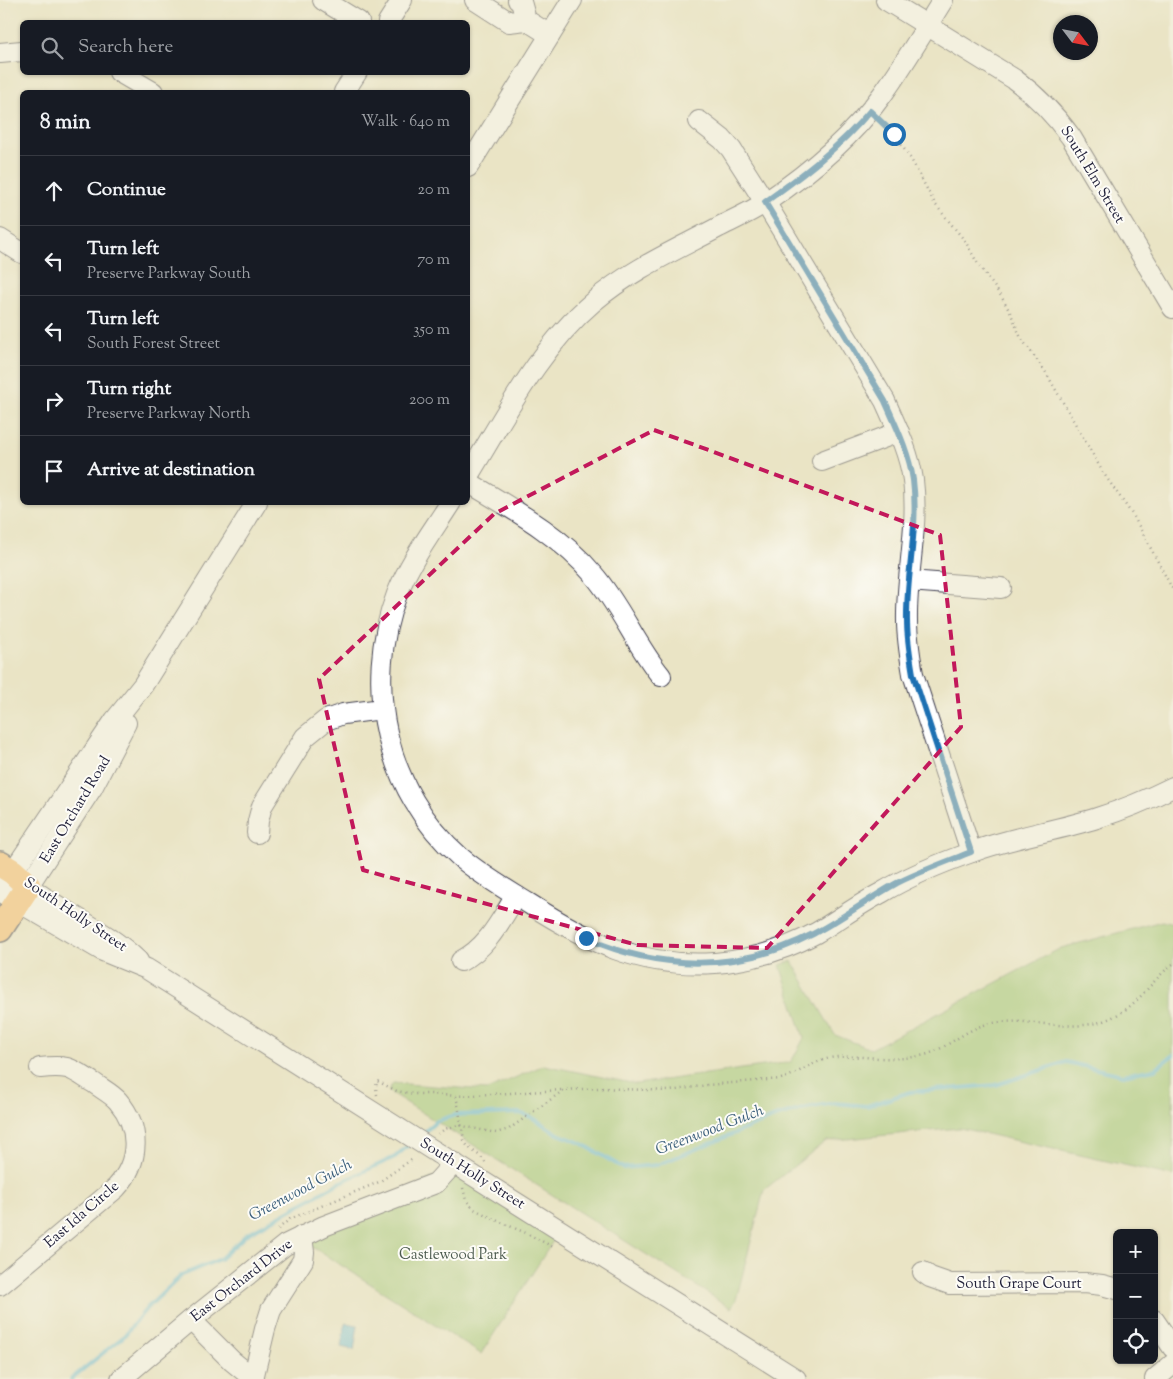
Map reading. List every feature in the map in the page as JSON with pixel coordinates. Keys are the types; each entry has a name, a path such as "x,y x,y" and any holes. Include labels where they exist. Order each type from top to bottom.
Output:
{"main road":[{"name":"East Orchard Road","path":"0,930 10,884"}],"street":[{"path":"323,0 356,20"},
{"path":"389,20 402,0"},
{"path":"475,0 509,22 526,20 550,35"},
{"path":"518,0 521,2 526,20"},
{"path":"470,164 572,0"},
{"name":"South Elm Street","path":"886,0 1030,90 1056,117 1071,136 1170,296"},
{"path":"470,473 543,357 574,319 628,276 765,202 819,162 870,111 943,0"},
{"path":"0,53 20,51"},
{"path":"125,75 149,90"},
{"path":"345,90 355,75"},
{"path":"698,121 722,139 731,149 885,401 899,432 913,480 914,511 906,620 908,649 913,674 971,852"},
{"path":"0,239 20,252"},
{"path":"822,461 899,432"},
{"path":"470,483 550,534 580,560 603,587 661,676"},
{"name":"East Orchard Road","path":"10,884 92,788 143,685 255,505"},
{"path":"449,505 406,574 384,638 380,667 382,709 389,744 397,767 407,790 420,812 460,857 478,871 566,927 613,949 648,959 675,963 717,962 760,955 814,934 899,882 971,852 1097,818 1129,807 1173,787"},
{"path":"909,581 1001,588"},
{"path":"257,833 262,806 305,736 326,720 343,714 382,709"},
{"name":"South Holly Street","path":"10,884 93,946 147,970 398,1128 442,1152 796,1379"},
{"path":"461,961 479,949 489,939 516,896"},
{"name":"East Ida Circle","path":"0,1285 116,1188 128,1173 136,1147 134,1132 127,1113 111,1094 77,1072 67,1068 40,1068"},
{"name":"East Orchard Drive","path":"121,1379 267,1259 302,1236 353,1214 436,1183 442,1152"},
{"path":"191,1320 232,1361 254,1379 271,1310 303,1260 302,1236"},
{"name":"South Grape Court","path":"923,1272 930,1277 950,1284 1085,1283 1113,1288"},
{"path":"1158,1326 1173,1348"},
{"path":"1155,1379 1173,1364"}],"path":[{"path":"870,111 894,134 911,159 935,204 965,241 978,264 1001,296 1021,338 1045,371 1104,474 1134,517 1173,590"},
{"path":"377,1081 402,1093 456,1096 599,1088 670,1091 707,1085 781,1079 791,1076 806,1066 822,1059 838,1057 898,1060 928,1054 943,1048 967,1033 991,1023 1021,1022 1071,1025 1103,1021 1119,1014 1134,1004 1165,970 1173,964"},
{"path":"442,1152 445,1129 458,1125 496,1133 509,1129 564,1090"},
{"path":"456,1096 464,1140 468,1148 482,1157 486,1164"},
{"path":"282,1224 378,1182 416,1157"},
{"path":"463,1187 466,1200 474,1209 554,1248"}],"highlighted area":[{"path":"654,430 940,535 961,727 767,948 637,945 363,870 319,679 494,514"}],"green space":[{"name":"Greenwood Gulch","path":"1162,921 1173,924 1173,1176 960,1128 826,1141 764,1190 736,1300 731,1308 388,1091 393,1083 487,1090 544,1065 636,1084 791,1062 804,1038 780,965 792,961 835,1035 871,1049 1061,948"},
{"name":"Castlewood Park","path":"449,1170 555,1238 481,1354 298,1238"}],"water":[{"path":"345,1323 358,1325 354,1350 341,1347"}],"waterway":[{"name":"Greenwood Gulch","path":"421,1135 437,1121 455,1115 520,1113 533,1118 558,1134 581,1143 623,1168 657,1165 775,1117 807,1108 834,1103 867,1106 910,1092 996,1085 1066,1062 1123,1075 1155,1069 1173,1055"},
{"name":"Greenwood Gulch","path":"71,1379 123,1337 147,1308 182,1275 220,1259 247,1234 339,1183 395,1157 410,1144"}],"route":[{"path":"586,938 627,954 675,963 692,964 743,959 775,950 814,934 899,882 971,852 913,674 908,649 906,620 914,511 913,480 909,462 899,432 885,401 765,202 819,162 870,111 894,134"}]}
